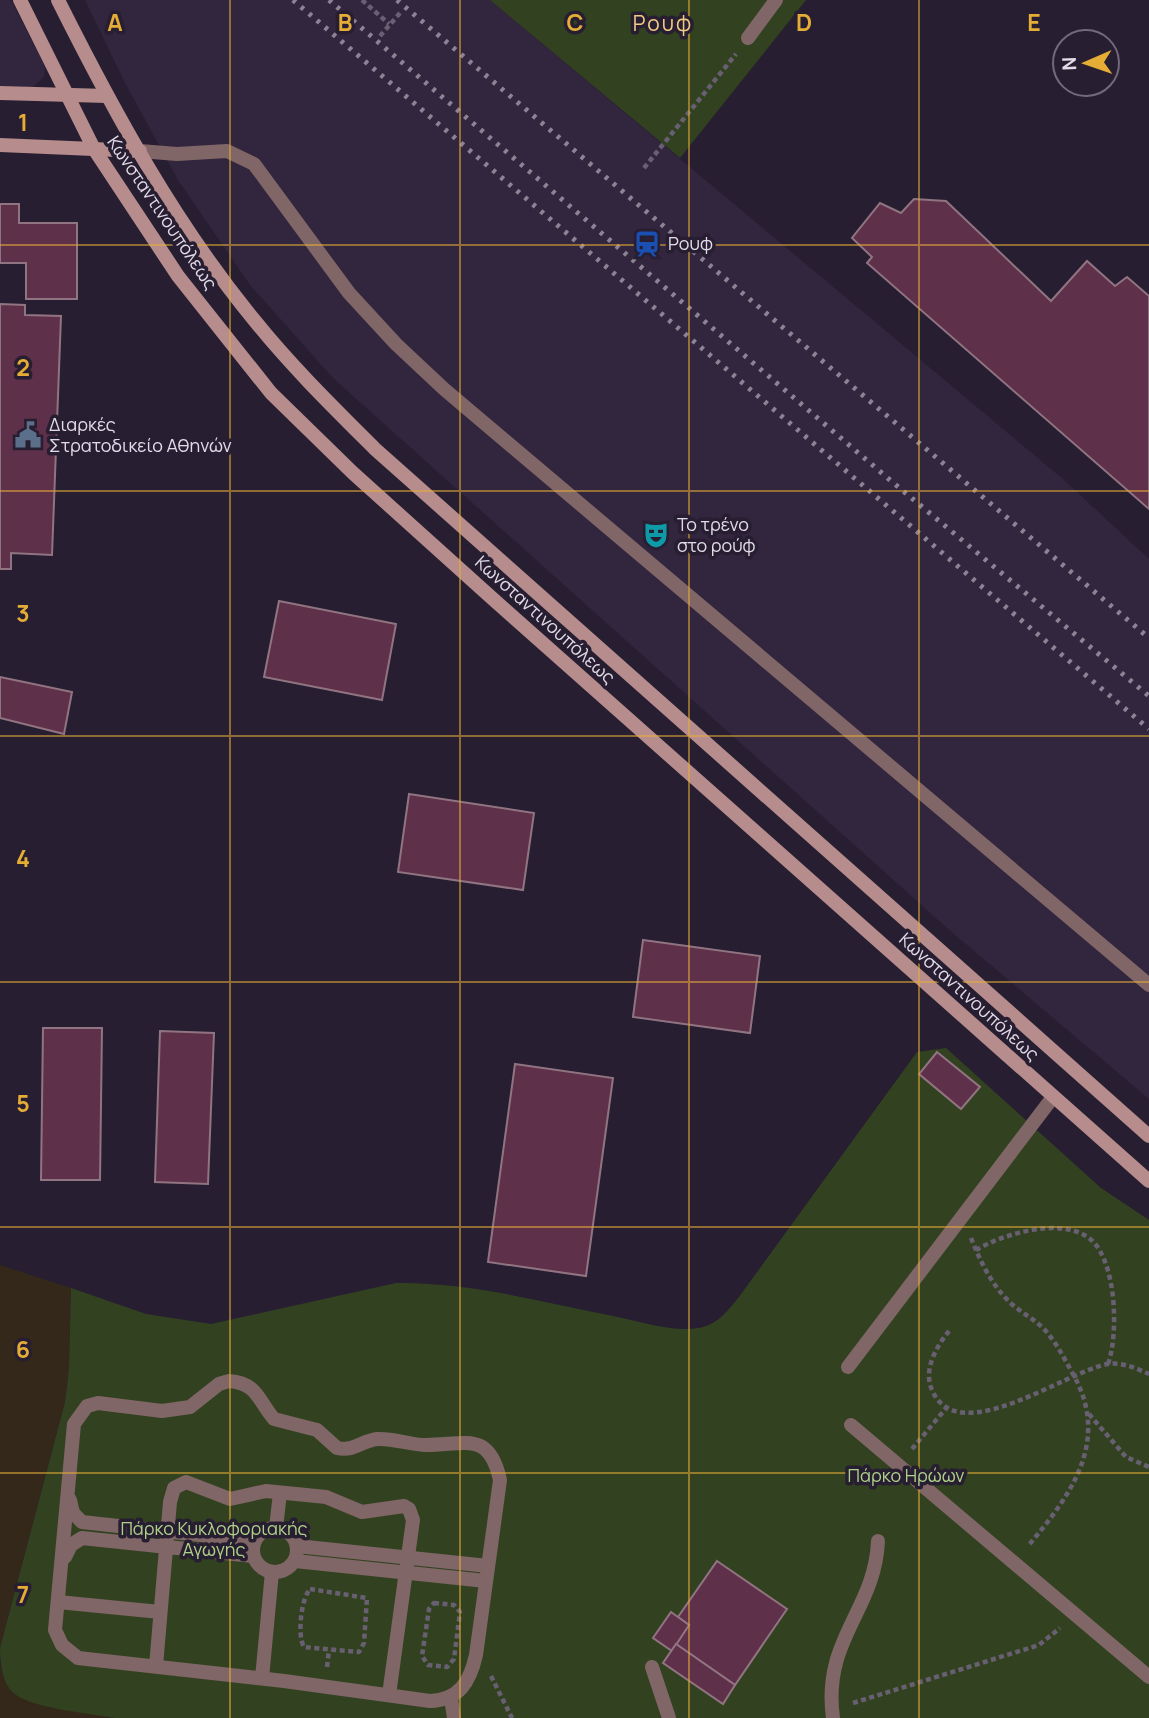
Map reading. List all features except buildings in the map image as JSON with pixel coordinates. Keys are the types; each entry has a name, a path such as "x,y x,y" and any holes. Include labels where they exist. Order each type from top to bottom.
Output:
{"main road":[{"name":"Κωνσταντινουπόλεως","path":"20,0 94,149 178,276 271,393 373,491 1149,1181"},
{"name":"Κωνσταντινουπόλεως","path":"58,0 107,96 170,204 253,319 295,368 375,449 1149,1136"},
{"path":"0,93 107,96"},
{"path":"0,145 140,151"}],"street":[{"path":"748,38 776,0"},
{"path":"140,151 177,154 227,151 254,164 349,293 396,344 444,389 1149,985"},
{"path":"848,1367 1053,1097"},
{"path":"239,1382 256,1390 274,1419 317,1430 337,1448 356,1448 376,1440 424,1445 458,1441 484,1447 491,1453 500,1480 473,1670 460,1691 451,1698 430,1701 262,1678 78,1658 69,1652 55,1630 68,1492 71,1435 79,1413 87,1406 116,1403 162,1411 176,1410 203,1400 219,1384 239,1382"},
{"path":"851,1425 1149,1677"},
{"path":"156,1666 170,1497 180,1483 191,1482 230,1499 259,1492 326,1497 362,1512 398,1506 409,1509 413,1520 389,1695"},
{"path":"68,1492 73,1513 82,1522 167,1539 254,1549"},
{"path":"276,1528 280,1493"},
{"path":"276,1528 290,1534 296,1553 285,1570 272,1572 261,1567 254,1549 261,1532 276,1528"},
{"path":"63,1561 71,1545 82,1538 167,1539"},
{"path":"837,1712 831,1690 835,1659 871,1580 878,1541"},
{"path":"296,1553 487,1574"},
{"path":"262,1678 272,1572"},
{"path":"58,1602 160,1612"},
{"path":"652,1667 669,1718"},
{"path":"451,1698 454,1718"}],"path":[{"path":"362,0 389,24"},
{"path":"380,36 400,13"},
{"path":"645,168 705,97 748,38"},
{"path":"964,1215 976,1250 994,1283 1015,1306 1043,1328 1074,1375 1089,1413 1126,1457 1149,1467"},
{"path":"976,1250 1013,1235 1054,1229 1078,1232 1094,1242 1105,1266 1115,1314 1113,1346 1108,1364"},
{"path":"948,1331 929,1370 933,1393 947,1407 962,1412 986,1413 1010,1405 1074,1375 1108,1364 1127,1365 1149,1374"},
{"path":"903,1469 914,1444 947,1407"},
{"path":"1014,1563 1050,1521 1068,1494 1085,1453 1089,1413"},
{"path":"310,1589 368,1598 364,1643 359,1652 304,1647 300,1640 307,1592 310,1589"},
{"path":"434,1603 459,1608 454,1659 447,1667 428,1665 424,1661 429,1609 434,1603"},
{"path":"837,1712 1038,1645 1058,1633 1072,1612"}],"shaded area":[{"path":"0,0 11,0 45,67 44,76 33,87 0,87"},
{"path":"85,0 490,0 1063,479 1149,559 1149,1099 947,928 334,379 250,285 178,180 124,81"},
{"path":"0,1265 71,1288 69,1368 65,1402 0,1648"},
{"path":"0,1662 2,1672 14,1694 37,1702 114,1718 0,1718"}],"green space":[{"path":"490,0 806,0 680,158"},
{"name":"Πάρκο Ηρώων","path":"946,1048 1101,1188 1149,1220 1149,1718 114,1718 37,1704 11,1691 1,1667 0,1648 65,1402 69,1368 71,1288 146,1314 211,1324 396,1283 478,1289 646,1324 681,1329 703,1327 719,1319 739,1297 917,1052"}],"railway":[{"path":"293,0 1149,729"},
{"path":"329,0 890,480 1149,696"},
{"path":"397,0 1149,638"}],"place":[{"name":"Ρουφ","path":"647,244"},
{"name":"Διαρκές Στρατοδικείο Αθηνών","path":"28,435"},
{"name":"Το τρένο στο ρούφ","path":"656,535"}],"district":[{"name":"Ρουφ","path":"663,24"}],"park label":[{"name":"Πάρκο Κυκλοφοριακής Αγωγής","path":"214,1539"}]}
